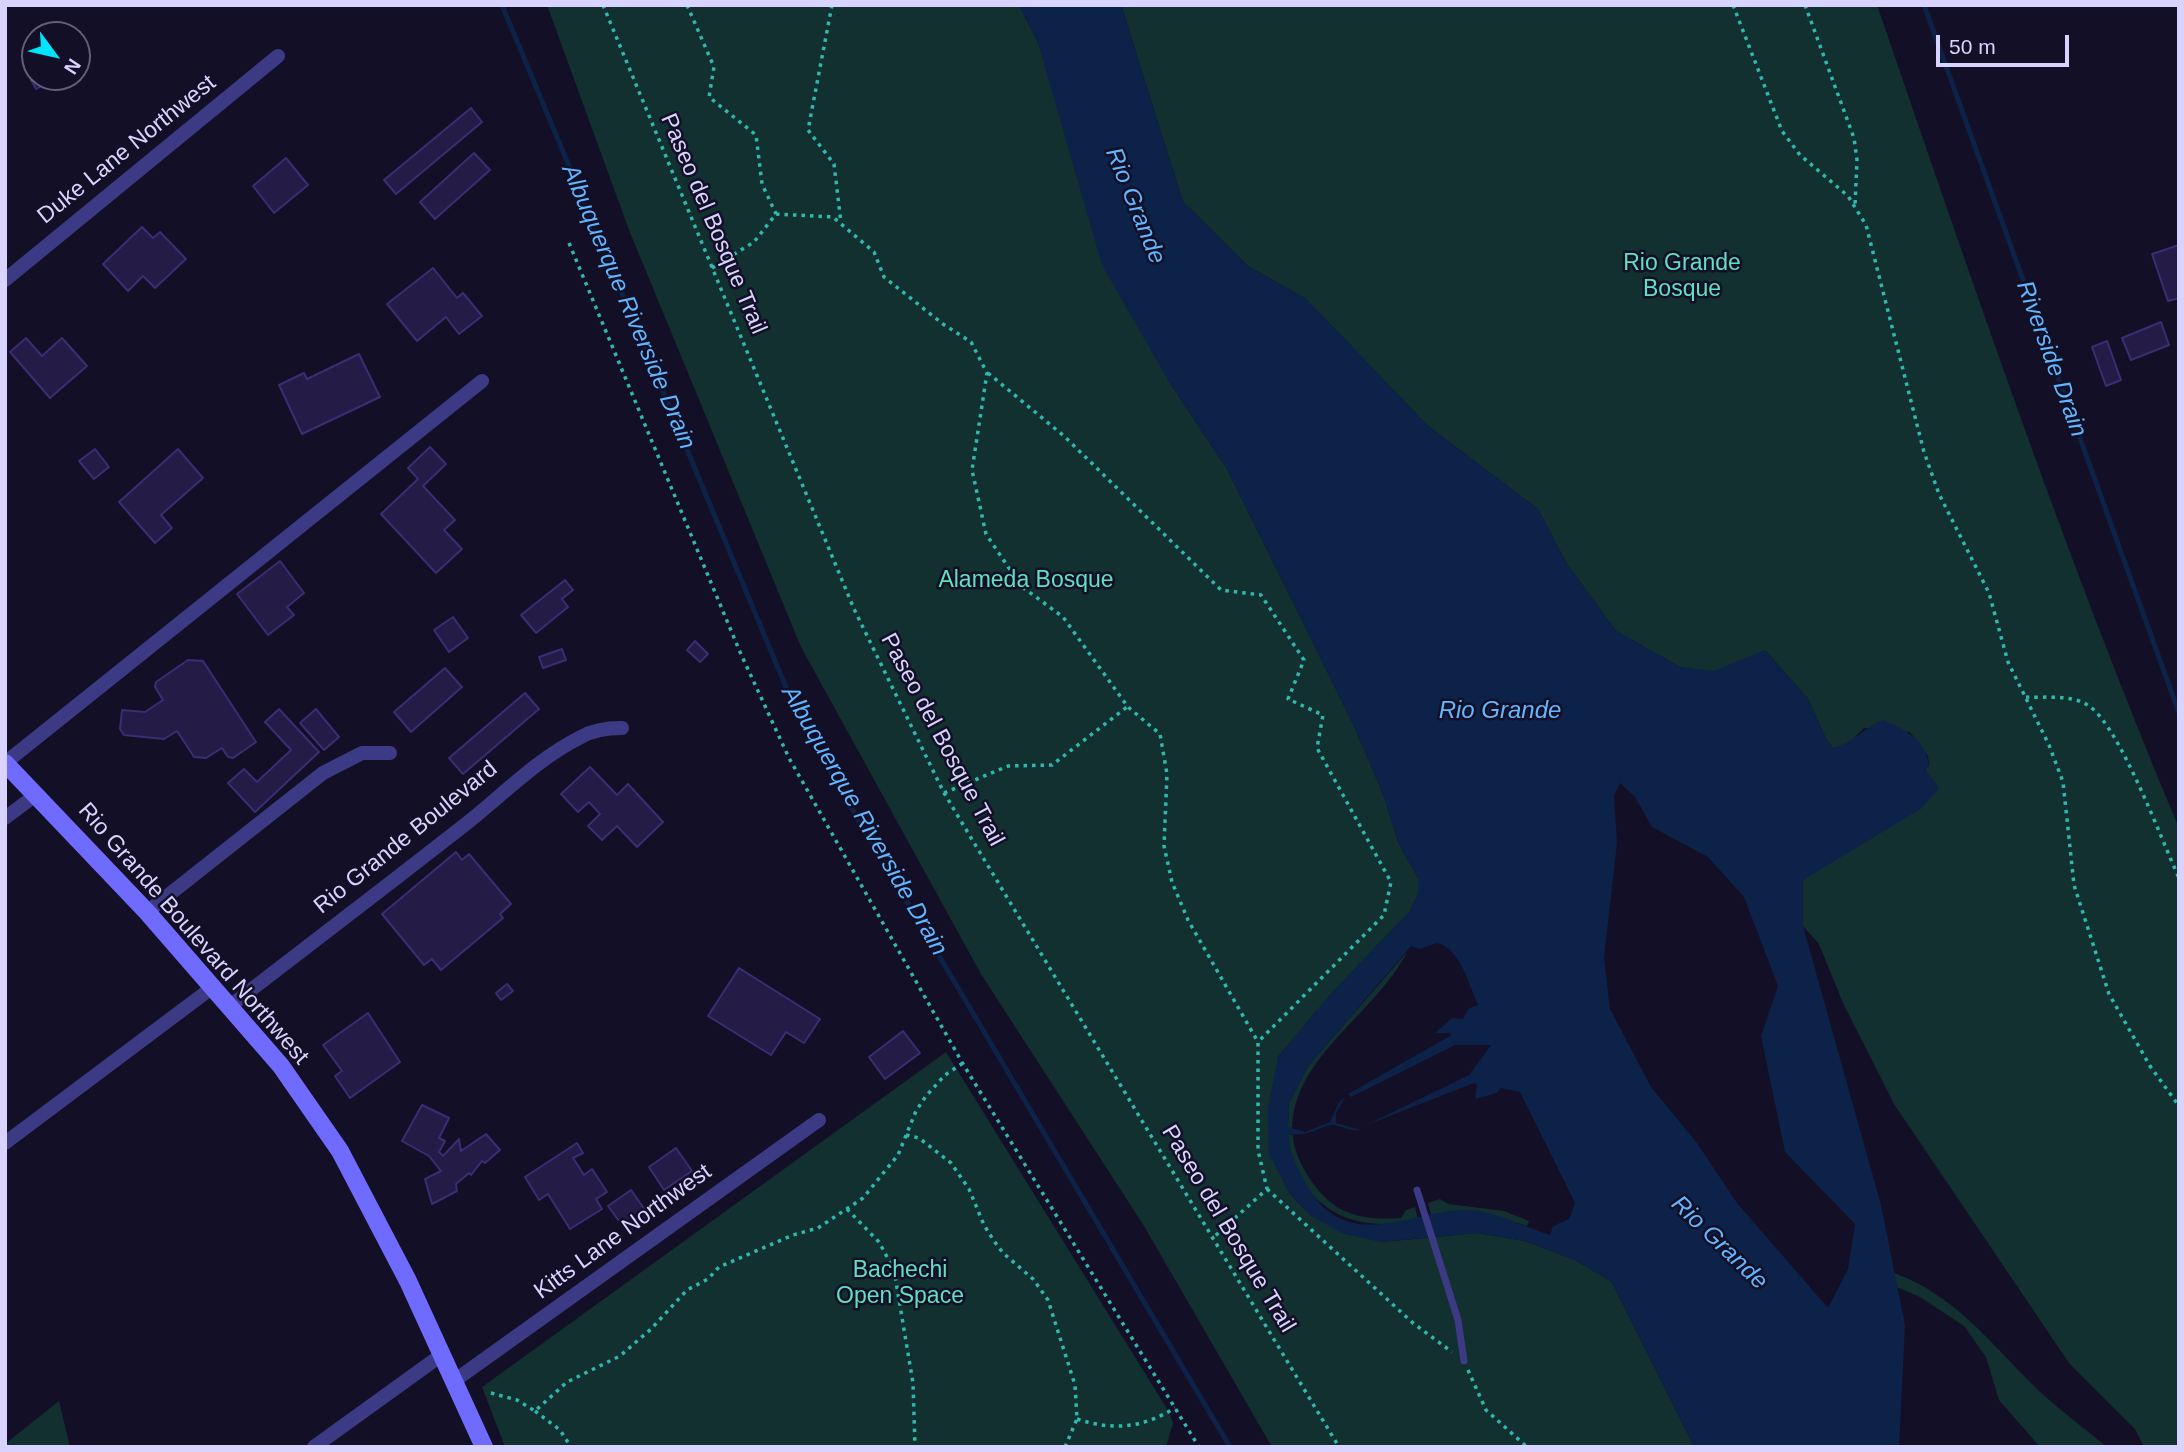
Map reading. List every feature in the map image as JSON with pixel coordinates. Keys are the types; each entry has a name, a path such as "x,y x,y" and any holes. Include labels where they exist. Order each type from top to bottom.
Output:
{"street":[{"name":"Duke Lane Northwest","path":"5,280 278,57"},
{"path":"5,763 482,381"},
{"name":"Rio Grande Boulevard","path":"230,1006 466,824 508,785 543,760 582,736 604,728 622,728"},
{"path":"147,912 323,773 362,753 390,753"},
{"name":"Rio Grande Boulevard Northwest","path":"5,763 147,912 281,1066 340,1152 408,1281 440,1356 484,1447"},
{"path":"5,818 37,794"},
{"path":"5,1143 213,987"},
{"name":"Kitts Lane Northwest","path":"454,1381 819,1120"},
{"path":"314,1447 440,1356"}],"lane":[{"path":"1418,1190 1458,1320 1464,1362"}],"path":[{"name":"Paseo del Bosque Trail","path":"603,5 854,609 944,793 1339,1447"},
{"path":"687,5 714,67 709,97 755,135 762,184 776,214"},
{"path":"832,5 808,130 834,164 841,223"},
{"path":"1732,5 1782,131 1800,155 1848,196 1866,225 1924,452 1939,494 1989,593 2008,662 2049,745 2063,782 2074,885 2109,994 2150,1066 2179,1106"},
{"path":"1805,5 1854,138 1857,160 1855,207"},
{"path":"712,268 754,242 776,214"},
{"path":"776,214 833,217 841,223 874,252 884,277 943,324 971,342 987,373 1064,436 1221,590 1261,595 1304,660 1288,699 1323,715 1317,748 1391,882 1384,915 1258,1042"},
{"path":"569,243 740,652 789,758 963,1063 1199,1447"},
{"path":"987,373 972,470 985,534 1021,586 1063,617 1128,707 1160,734 1167,774 1164,846 1172,882 1188,920 1258,1042 1258,1150 1267,1189 1413,1322 1464,1362 1486,1410 1527,1447"},
{"path":"2026,697 2066,698 2088,705 2110,727 2179,878"},
{"path":"944,793 1008,766 1052,765 1128,707"},
{"path":"535,1411 567,1382 620,1356 651,1329 687,1290 708,1279 719,1266 793,1235 818,1228 847,1209 877,1184 898,1155 916,1111 934,1085 963,1063"},
{"path":"906,1135 919,1138 951,1163 969,1189 994,1241 1045,1295 1072,1368 1077,1419 1065,1447"},
{"path":"1213,1238 1267,1189"},
{"path":"847,1209 879,1242 894,1270 913,1383 915,1447"},
{"path":"491,1393 517,1400 535,1411 560,1430 571,1447"},
{"path":"1077,1419 1114,1427 1133,1427 1175,1408"}],"green space":[{"name":"Alameda Bosque","path":"547,5 1019,5 1037,40 1168,380 1227,469 1354,726 1383,794 1398,842 1418,878 1418,894 1410,911 1330,995 1278,1057 1270,1154 1290,1194 1311,1216 1381,1242 1477,1233 1525,1241 1575,1260 1611,1281 1694,1447 1272,1447 1144,1226 981,974 801,647 629,230"},
{"name":"Rio Grande Bosque","path":"1121,5 1877,5 2059,522 2137,727 2179,828 2179,1447 2144,1447 2135,1429 2069,1363 1894,1104 1843,1003 1819,944 1803,926 1803,880 1852,848 1932,782 1925,769 1929,766 1928,756 1910,732 1864,728 1848,744 1833,748 1827,741 1808,699 1766,651 1714,672 1680,667 1616,631 1567,564 1538,509 1428,426 1306,299 1248,266 1183,202"},
{"path":"1407,952 1393,974 1321,1057 1306,1079 1296,1103 1292,1129 1288,1127 1289,1103 1308,1066"},
{"name":"Bachechi Open Space","path":"946,1052 1169,1412 1173,1423 1166,1447 505,1447 482,1387"},
{"path":"1288,1134 1293,1135 1297,1153 1314,1185 1334,1205 1357,1215 1385,1219 1401,1218 1406,1210 1415,1207 1418,1219 1371,1223 1350,1219 1331,1210 1315,1197 1302,1180 1293,1159"},
{"path":"1440,1199 1448,1204 1504,1211 1529,1221 1527,1226 1478,1211 1431,1215 1428,1203"},
{"path":"1894,1273 1915,1282 1952,1306 2059,1409 2107,1447 2040,1447 1999,1400 1986,1357 1964,1326 1920,1297 1897,1287"},
{"path":"59,1401 70,1447 5,1447 5,1444"}],"water":[{"name":"Rio Grande","path":"1019,5 1121,5 1183,202 1248,266 1306,299 1428,426 1538,509 1567,564 1616,631 1680,667 1714,671 1765,650 1808,699 1827,741 1833,748 1847,743 1883,720 1906,732 1924,749 1929,766 1925,769 1939,788 1922,808 1803,880 1803,926 1881,1205 1905,1325 1899,1447 1694,1447 1611,1281 1575,1260 1525,1241 1477,1233 1381,1242 1344,1234 1311,1216 1290,1194 1269,1154 1268,1109 1278,1057 1330,995 1410,911 1418,894 1418,878 1398,842 1383,794 1354,726 1227,469 1168,380 1102,265 1037,40","holes":["1620,783 1635,797 1652,827 1708,857 1744,897 1778,986 1761,1036 1785,1152 1855,1224 1848,1269 1828,1308 1737,1203 1697,1143 1651,1087 1610,1009 1604,958 1617,843 1614,796","1437,943 1452,952 1458,960 1478,1005 1468,1009 1463,1019 1452,1018 1435,1033 1451,1033 1450,1036 1348,1094 1351,1097 1455,1045 1491,1045 1469,1075 1364,1126 1474,1083 1477,1085 1475,1099 1497,1093 1500,1088 1520,1092 1575,1203 1569,1219 1553,1226 1550,1235 1479,1211 1456,1210 1386,1223 1364,1224 1343,1220 1324,1207 1306,1184 1294,1160 1289,1134 1304,1134 1333,1125 1361,1130 1336,1123 1336,1113 1345,1097 1339,1102 1330,1122 1305,1132 1288,1127 1289,1103 1308,1066 1411,946 1420,949"]}],"building":[{"path":"471,108 482,122 396,194 384,180"},
{"path":"474,153 490,170 435,219 420,202"},
{"path":"286,158 308,185 274,213 253,186"},
{"path":"142,227 153,238 160,232 186,259 155,288 143,276 128,291 103,264"},
{"path":"2179,245 2179,298 2168,301 2152,254"},
{"path":"433,268 457,298 463,293 482,316 459,334 446,317 417,341 387,304"},
{"path":"2161,322 2169,345 2131,360 2122,338"},
{"path":"26,338 42,356 62,338 87,366 50,398 10,352"},
{"path":"2107,341 2121,380 2106,386 2092,347"},
{"path":"359,354 380,397 302,434 279,385 304,373 307,379"},
{"path":"430,447 446,464 423,486 455,520 444,530 462,549 436,573 381,514 418,479 408,468"},
{"path":"95,449 109,467 94,479 79,461"},
{"path":"178,449 203,478 161,515 172,528 155,543 119,502"},
{"path":"280,561 304,593 287,607 294,615 268,635 237,594"},
{"path":"565,580 573,590 562,599 568,607 536,633 521,615"},
{"path":"453,617 468,638 449,652 434,630"},
{"path":"695,641 708,654 700,662 687,650"},
{"path":"562,649 566,660 543,668 539,657"},
{"path":"188,660 203,661 256,742 233,758 228,757 222,748 206,758 194,757 177,731 164,739 124,735 120,729 122,710 145,712 163,700 155,687 156,682"},
{"path":"445,668 462,687 411,732 394,712"},
{"path":"525,693 539,709 463,774 449,758"},
{"path":"279,709 319,752 255,812 228,783 244,769 257,782 291,750 265,722"},
{"path":"316,709 339,737 324,750 300,723"},
{"path":"590,767 617,795 628,784 663,822 637,847 617,826 602,840 588,826 600,814 589,802 578,812 561,794"},
{"path":"456,852 462,860 469,854 511,904 500,914 503,918 441,970 432,959 424,965 382,914"},
{"path":"739,968 820,1019 804,1043 786,1032 771,1055 708,1016"},
{"path":"507,984 513,991 501,1000 496,993"},
{"path":"368,1013 400,1062 350,1098 335,1076 342,1071 323,1045"},
{"path":"903,1031 920,1053 885,1079 869,1057"},
{"path":"422,1105 449,1118 439,1138 445,1141 439,1152 443,1156 459,1139 461,1151 486,1134 500,1150 485,1163 482,1161 471,1175 469,1173 456,1184 457,1191 432,1204 425,1179 441,1171 429,1156 402,1141"},
{"path":"577,1143 583,1153 573,1158 584,1175 592,1169 607,1192 596,1199 602,1209 570,1229 548,1194 539,1200 525,1177"},
{"path":"676,1148 692,1171 664,1190 649,1167"},
{"path":"631,1190 650,1217 627,1232 608,1206"}],"waterway":[{"name":"Albuquerque Riverside Drain","path":"502,5 793,704 826,765 1230,1447"},
{"name":"Riverside Drain","path":"1924,5 2179,713"}]}
